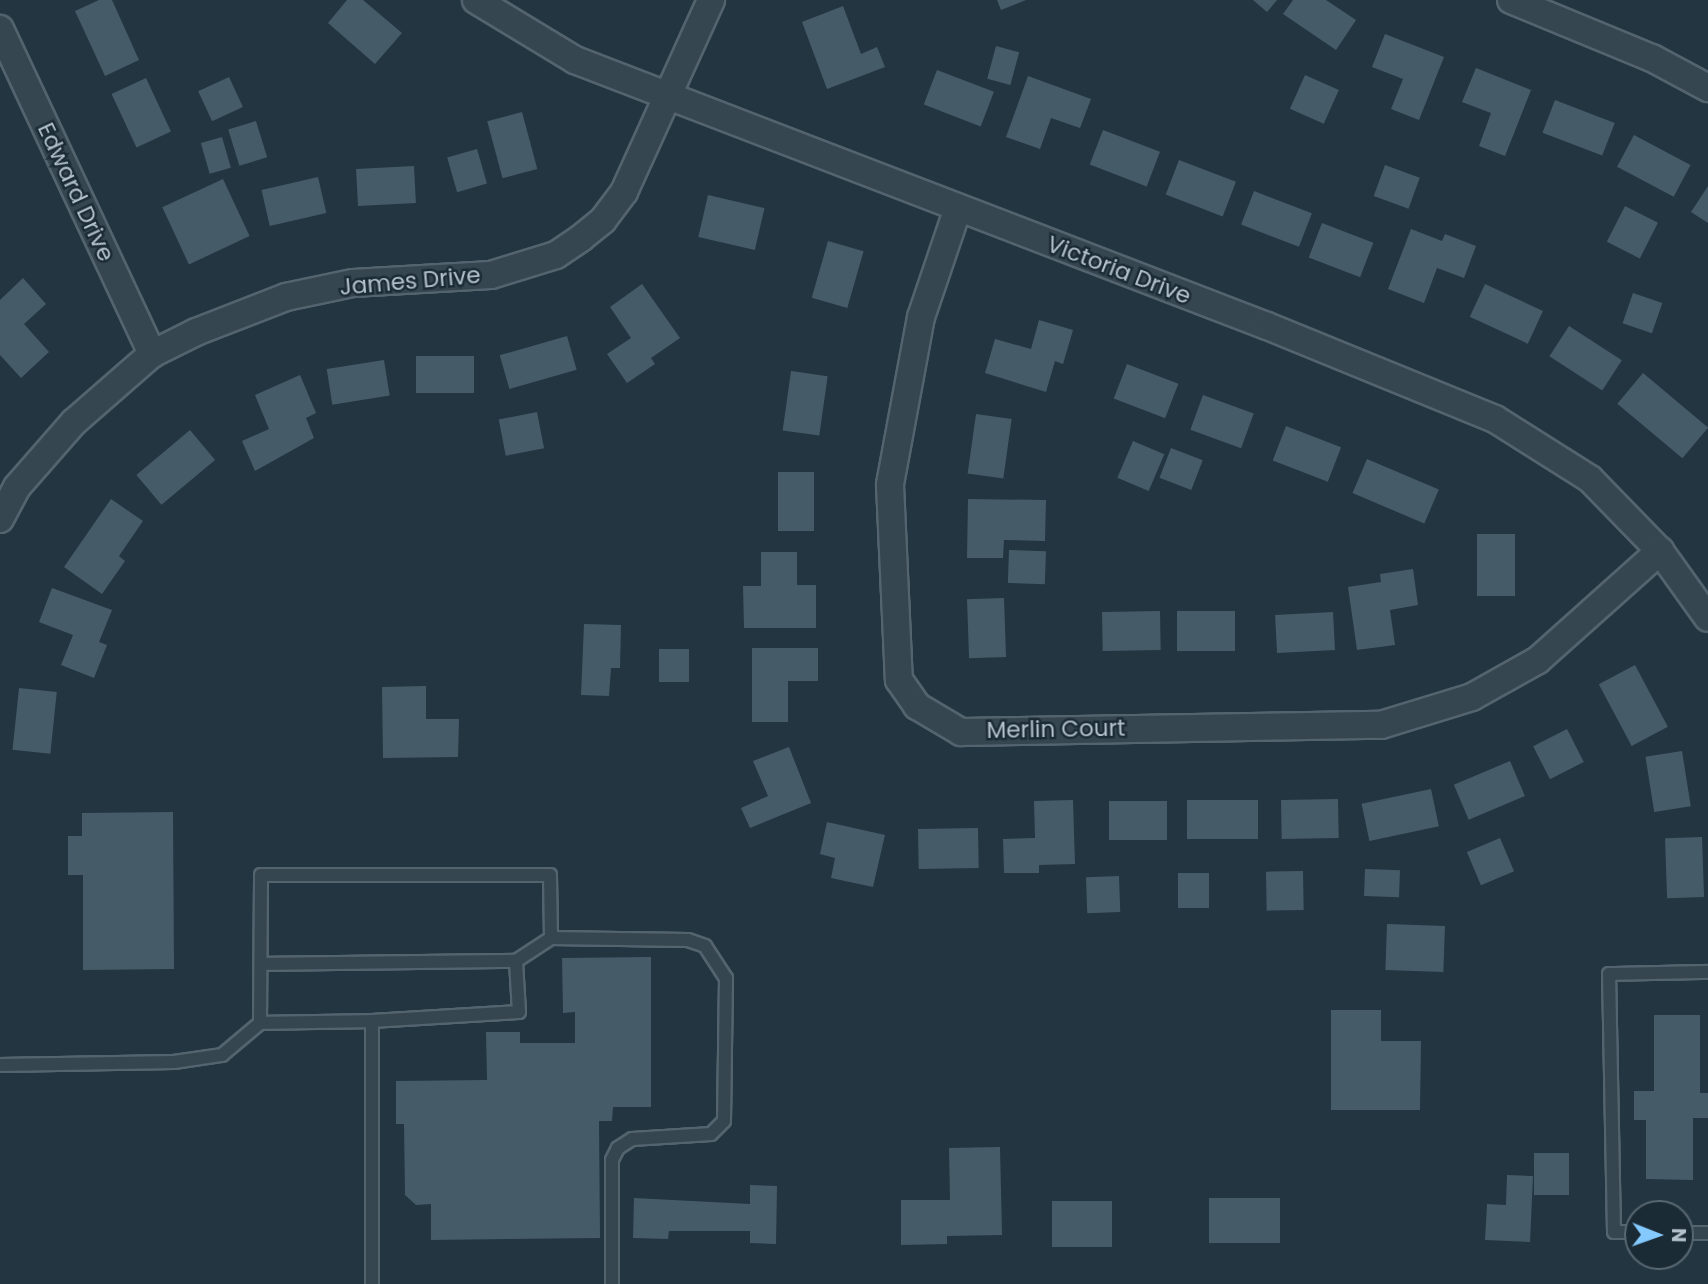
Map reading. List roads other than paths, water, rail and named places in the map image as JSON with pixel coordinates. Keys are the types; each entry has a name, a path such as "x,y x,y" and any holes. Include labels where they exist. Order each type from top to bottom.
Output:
{"street":[{"name":"Victoria Drive","path":"476,0 575,60 1495,419 1590,479 1660,551 1708,618"},
{"name":"James Drive","path":"0,519 17,487 74,422 152,354 245,311 286,298 353,283 491,275 556,255 603,220 624,192 711,0"},
{"path":"1511,0 1652,58 1708,88"},
{"name":"Edward Drive","path":"0,29 152,354"},
{"name":"Merlin Court","path":"958,208 921,317 890,485 899,680 917,706 961,732 1381,725 1472,697 1538,660 1660,551"}],"lane":[{"path":"260,1023 261,875 550,875 551,938"},
{"path":"261,964 516,961 551,938 688,940 705,946 726,978 723,1121 711,1133 632,1139 618,1147 612,1160 612,1284"},
{"path":"0,1065 174,1062 222,1055 260,1023 372,1021 519,1012 516,961"},
{"path":"1624,1232 1614,1232 1609,974 1708,972"},
{"path":"372,1021 372,1284"}]}
